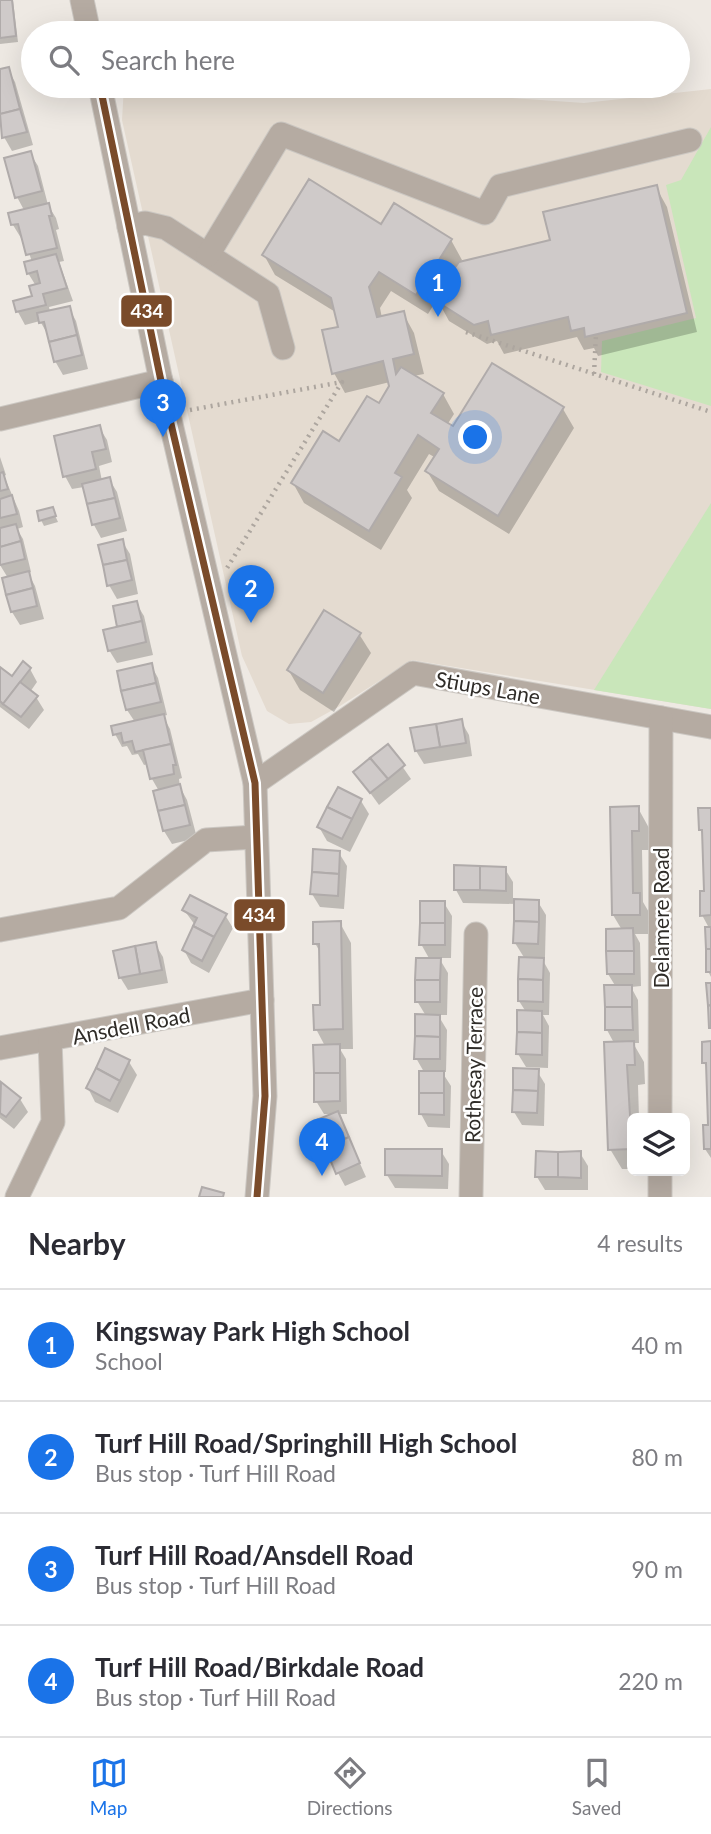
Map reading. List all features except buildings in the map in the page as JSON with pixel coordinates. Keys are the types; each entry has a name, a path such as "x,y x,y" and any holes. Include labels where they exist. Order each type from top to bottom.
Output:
{"street":[{"path":"82,0 86,21"},
{"path":"102,98 161,381 255,783 265,1096 257,1197"},
{"path":"208,255 281,134 485,213 500,186 690,140"},
{"path":"129,227 145,223 166,228 268,294 283,348"},
{"path":"0,419 161,381"},
{"name":"Stiups Lane","path":"255,783 414,673 711,727"},
{"name":"Delamere Road","path":"660,1113 661,718"},
{"path":"0,930 119,908 206,841 256,837"},
{"name":"Rothesay Terrace","path":"471,1197 476,934"},
{"name":"Ansdell Road","path":"0,1048 262,1000"},
{"path":"17,1197 53,1122 50,1040"},
{"path":"660,1176 660,1197"}],"path":[{"path":"466,332 711,412"},
{"path":"594,374 596,334"},
{"path":"169,414 342,382 211,593"}],"shaded area":[{"path":"711,89 711,709 412,660 311,722 289,724 267,711 242,656 122,120 123,98 511,98 584,103 629,98 690,98 690,91"}],"green space":[{"path":"711,127 711,406 601,372 602,341 696,318 666,185 681,180"},
{"path":"711,503 711,709 594,690"}],"transit line":[{"name":"434","path":"102,98 161,381 255,783 265,1096 257,1197"}],"place":[{"name":"Kingsway Park High School","path":"438,317"},
{"name":"Turf Hill Road/Ansdell Road","path":"163,437"},
{"name":"Turf Hill Road/Springhill High School","path":"251,623"},
{"name":"Turf Hill Road/Birkdale Road","path":"322,1176"}]}
